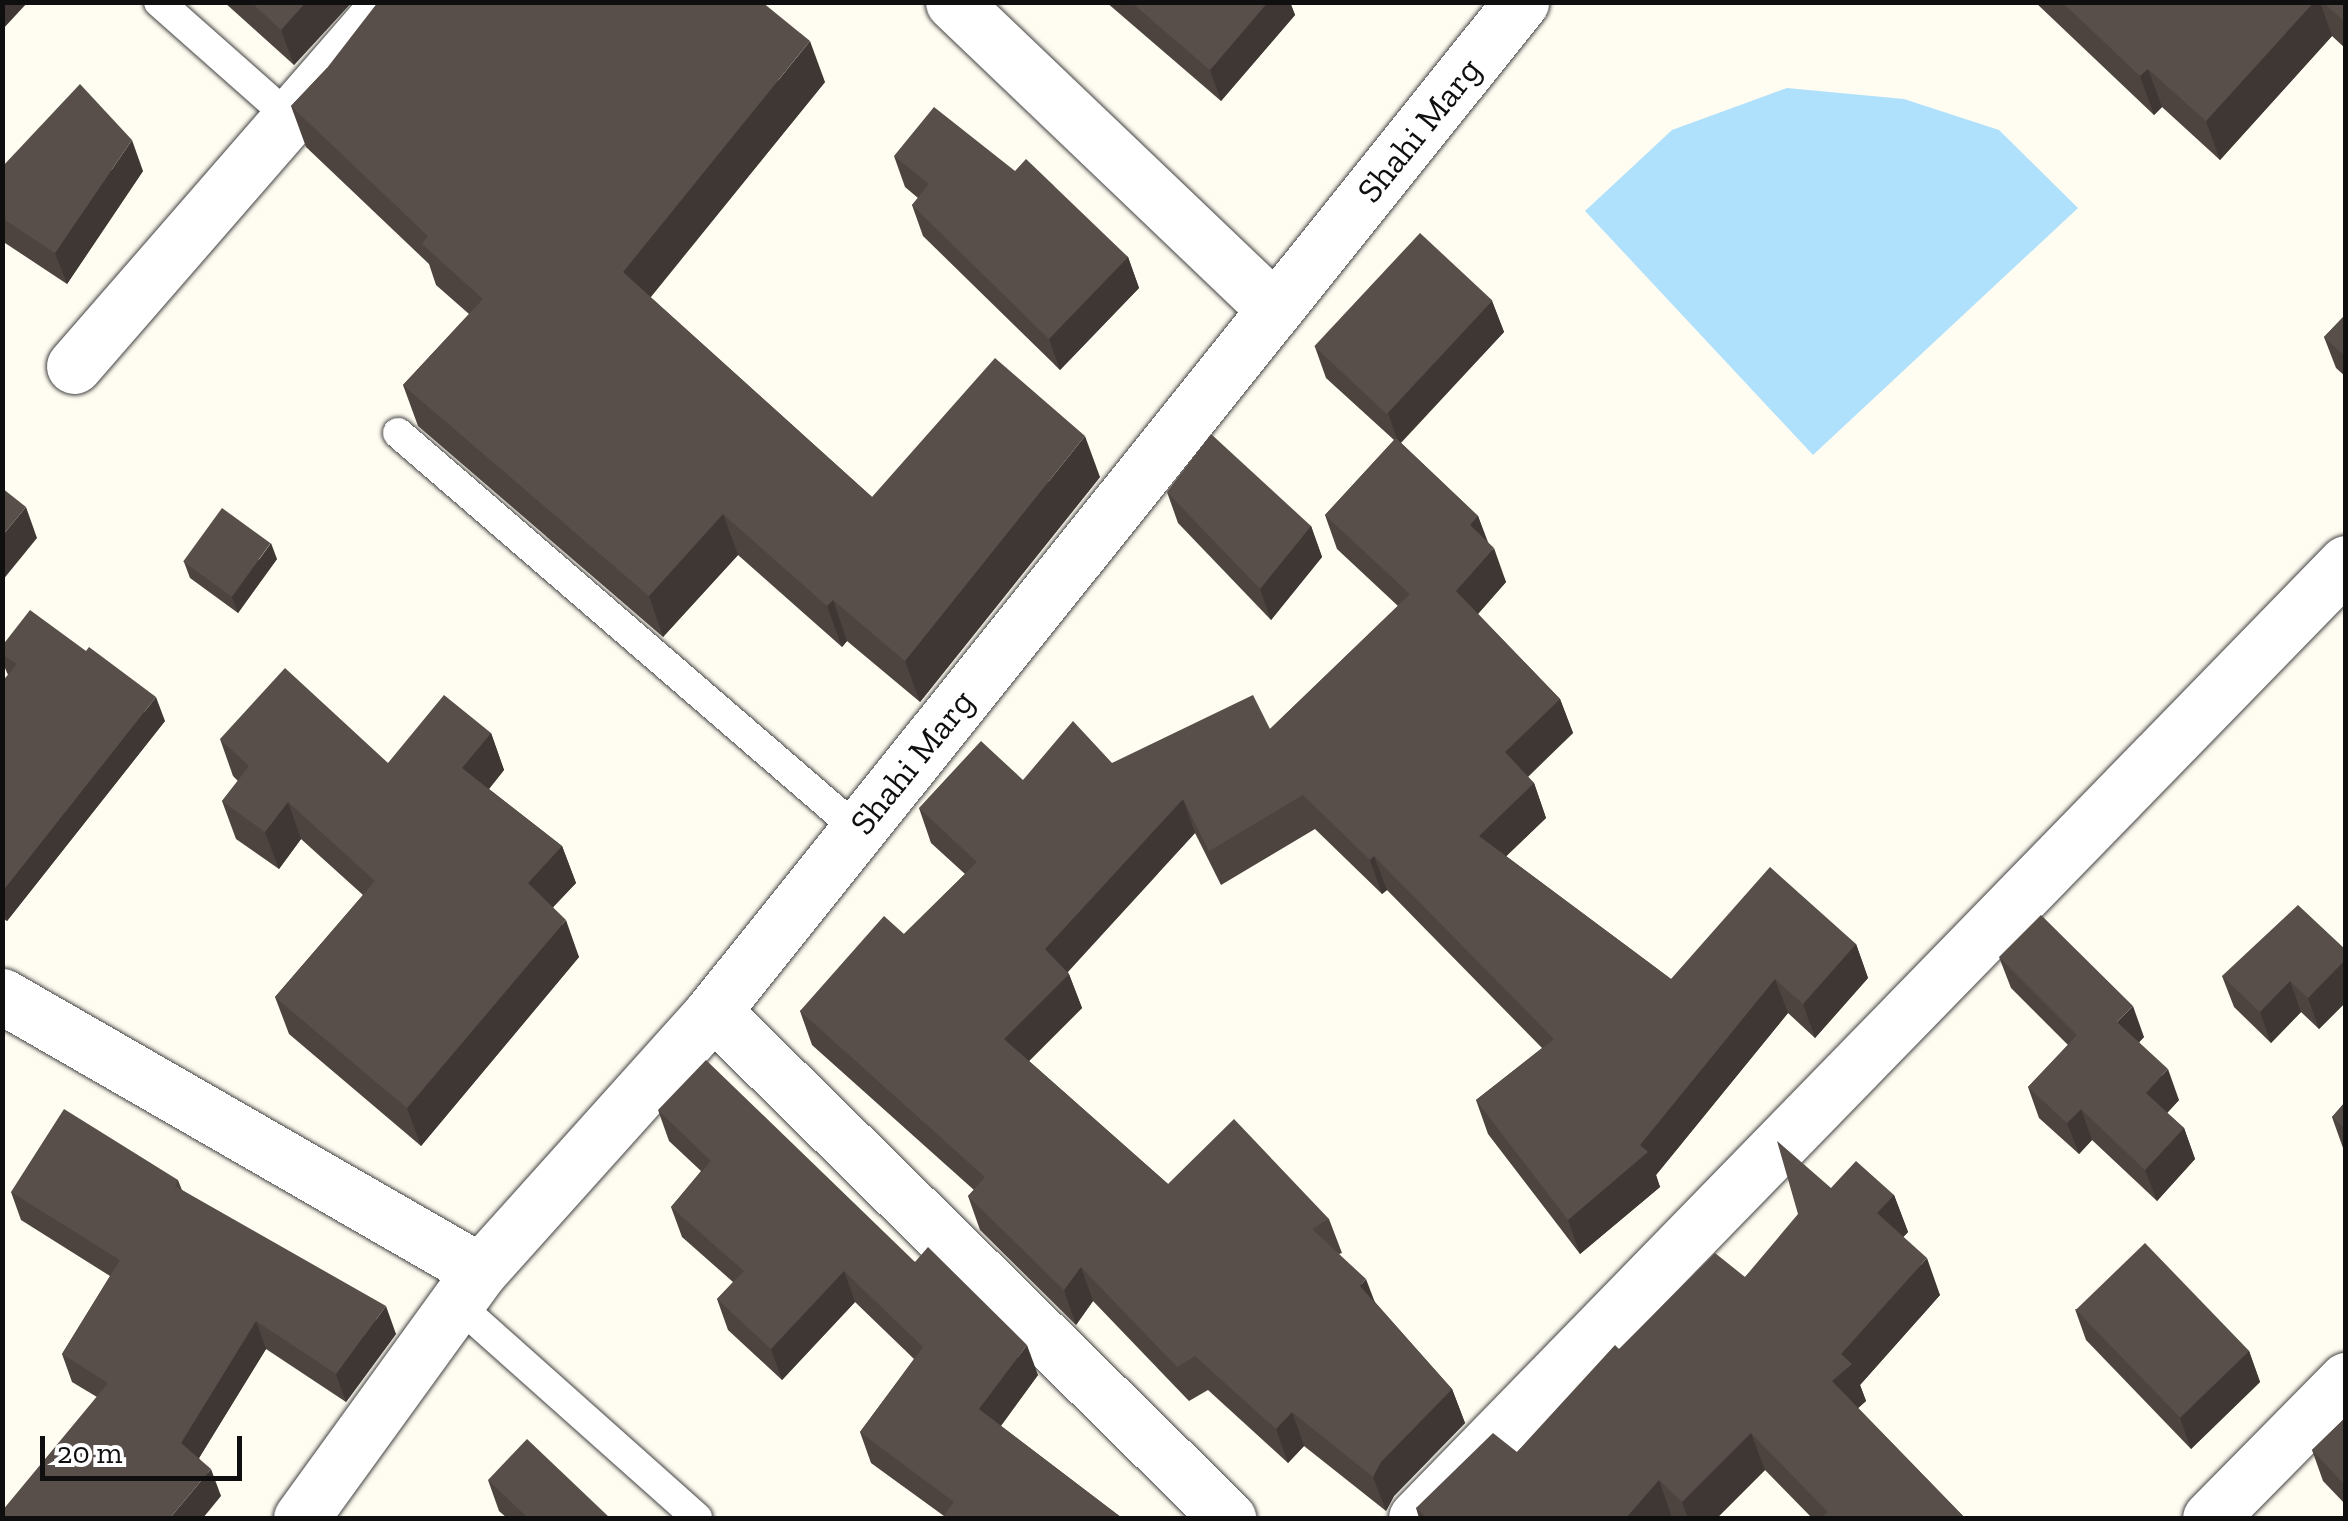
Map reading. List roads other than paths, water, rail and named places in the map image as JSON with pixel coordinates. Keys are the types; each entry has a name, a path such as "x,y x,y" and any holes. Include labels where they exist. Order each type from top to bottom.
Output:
{"street":[{"path":"74,366 390,2"},
{"path":"953,2 1274,309"},
{"name":"Shahi Marg","path":"300,1518 468,1287 713,1011 1521,2"},
{"path":"1416,1518 2346,564"},
{"path":"2,996 468,1287"},
{"path":"713,1011 1228,1518"},
{"path":"2210,1518 2346,1380"}],"lane":[{"path":"159,2 290,118"},
{"path":"398,433 858,830"},
{"path":"468,1287 696,1518"}],"water":[{"path":"1787,88 1904,99 1999,130 2078,208 1813,455 1585,211 1672,130"}]}
